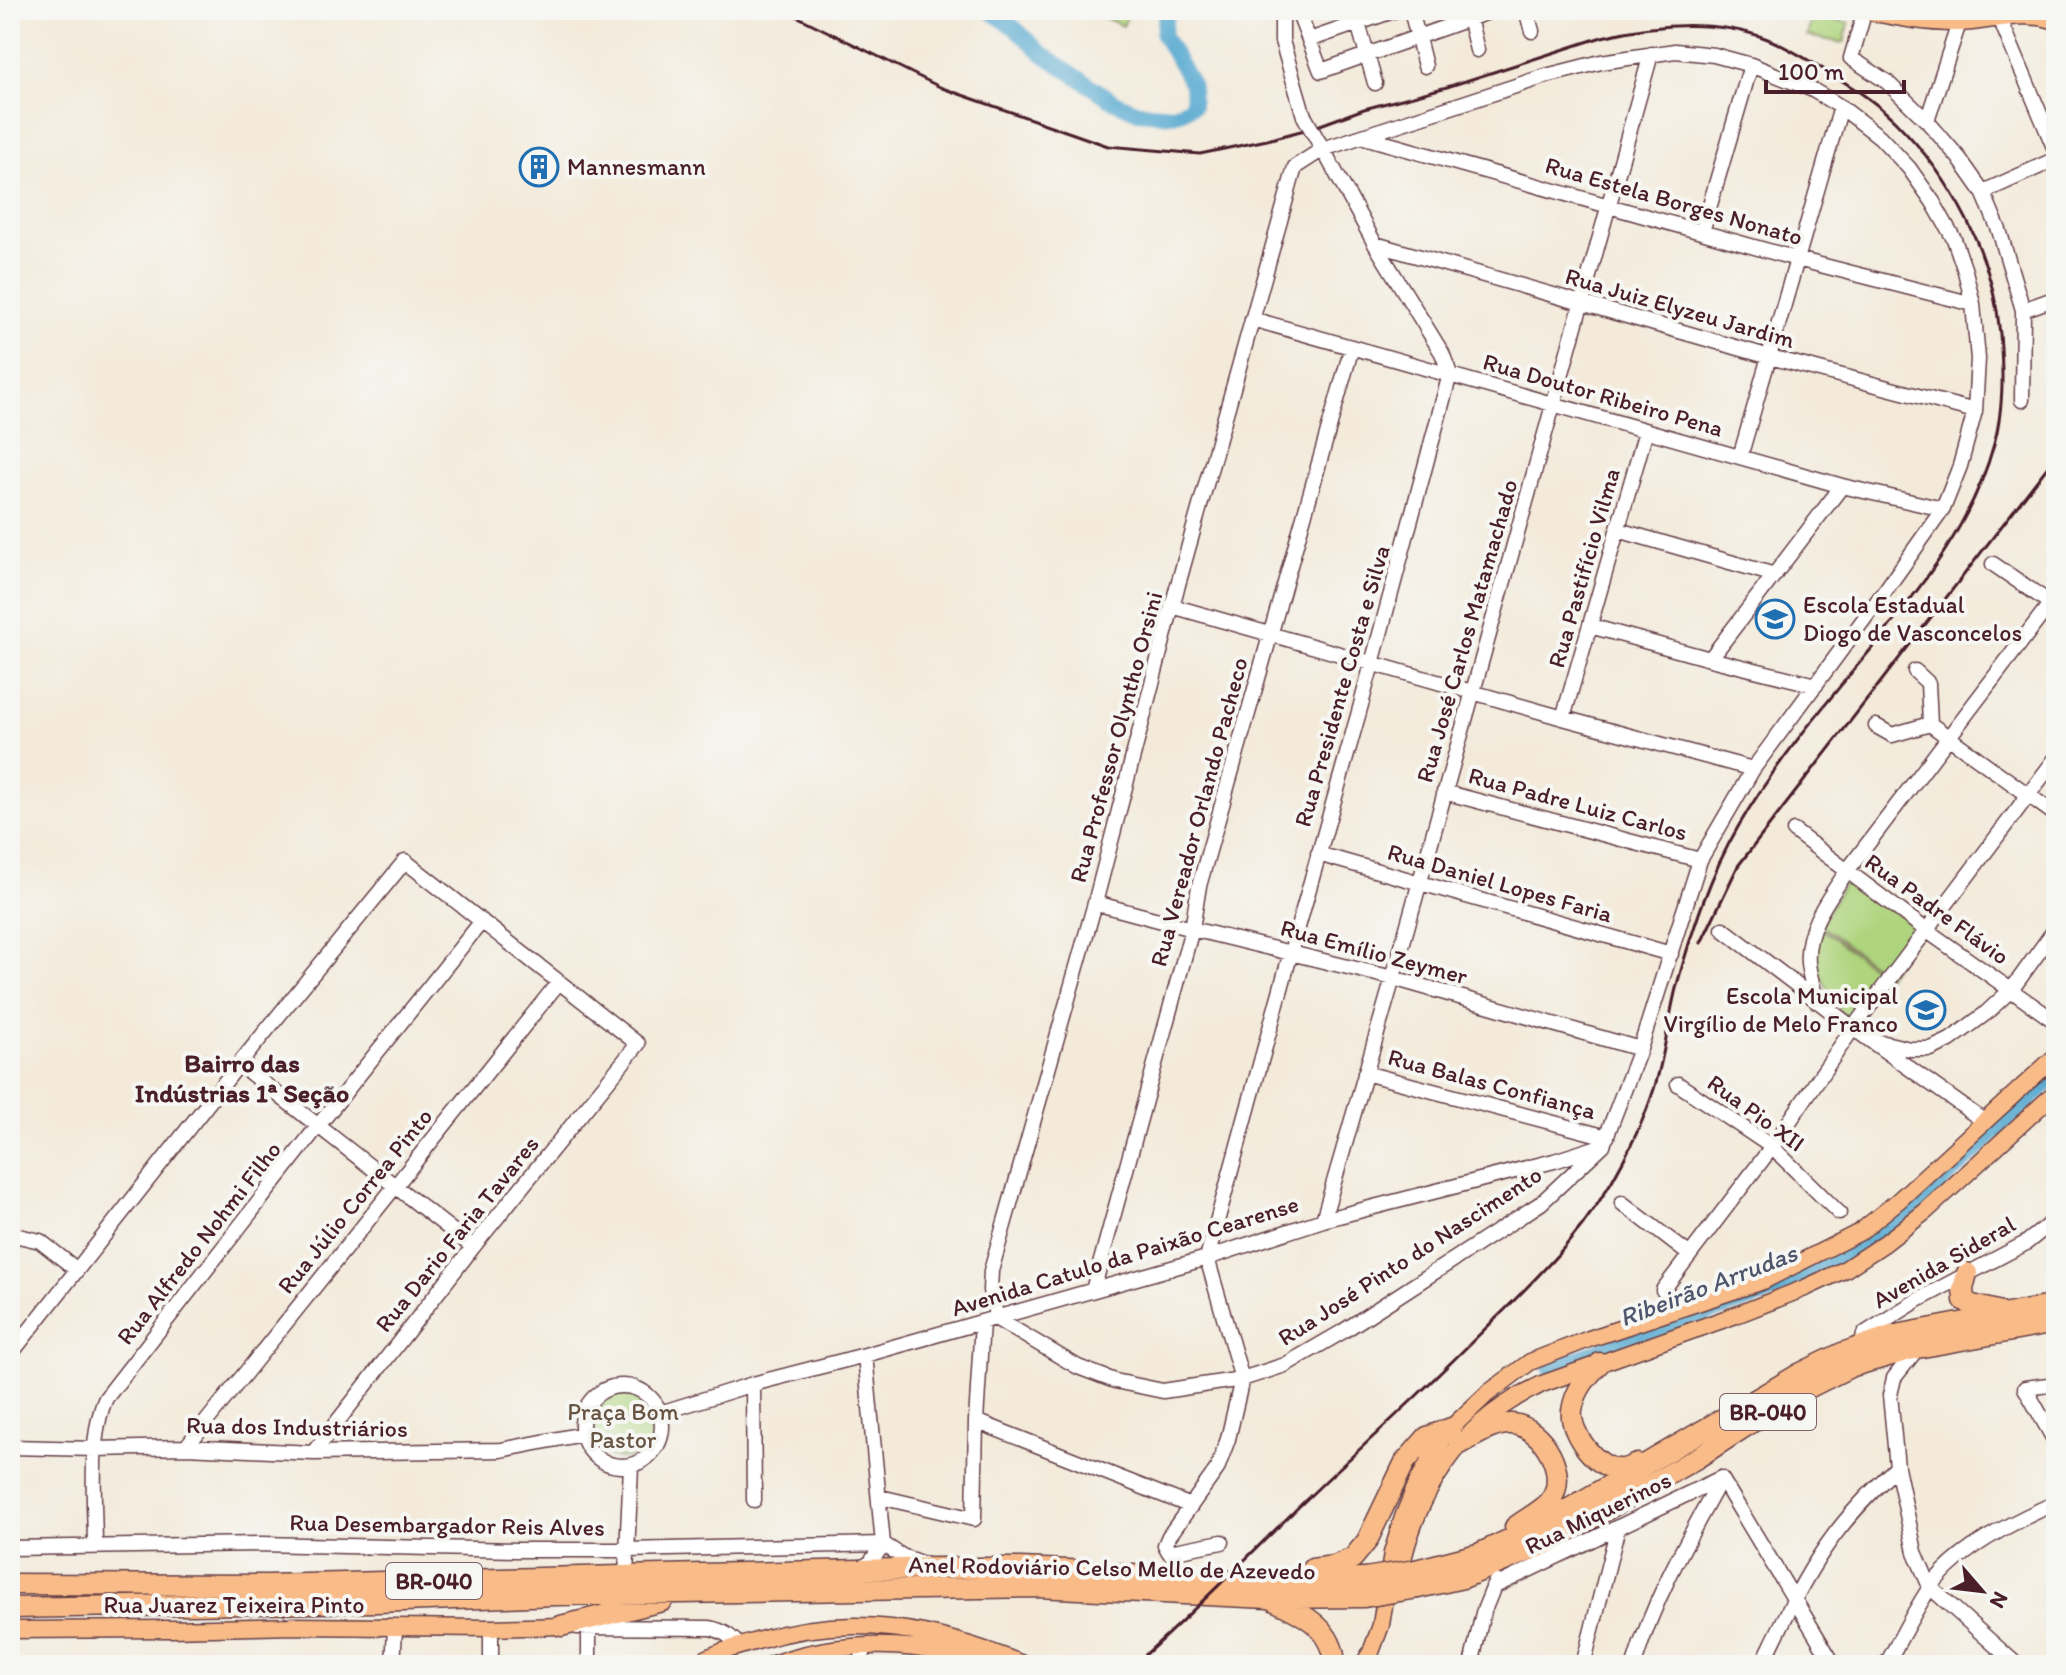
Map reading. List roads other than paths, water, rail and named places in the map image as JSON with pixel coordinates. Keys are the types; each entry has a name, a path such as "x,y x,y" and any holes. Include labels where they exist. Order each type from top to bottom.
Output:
{"highway":[{"path":"1967,1273 1964,1300 1972,1305 2009,1313"},
{"name":"Anel Rodoviário Celso Mello de Azevedo","path":"1417,1579 1545,1523 1801,1373 1842,1353 1891,1336 2056,1305"},
{"name":"Anel Rodoviário Celso Mello de Azevedo","path":"10,1608 1037,1587 1268,1598 1417,1579 1463,1578 1548,1543 1697,1458 1792,1396 1850,1367 1917,1348 2056,1323"},
{"path":"1600,1363 1580,1386 1571,1415 1586,1448 1601,1463 1618,1469 1670,1450"},
{"path":"1236,1581 1334,1566 1353,1558 1367,1541 1405,1462 1427,1437 1456,1436 1510,1424 1524,1427 1544,1443 1553,1458 1556,1488 1550,1501 1478,1554"},
{"name":"Anel Rodoviário Celso Mello de Azevedo","path":"10,1584 266,1585 1021,1568 1185,1580 1364,1587"},
{"path":"561,1626 697,1593"},
{"path":"1268,1598 1307,1617 1319,1627 1331,1642 1335,1665"}],"main road":[{"path":"1863,10 1924,22 1959,23 2028,16 2056,21"},
{"path":"1377,1665 1391,1625 1404,1552 1416,1514 1456,1436 1542,1384 1805,1288 1860,1232 2056,1056"},
{"path":"1363,1665 1381,1625 1392,1553 1417,1483 1428,1463 1456,1436 1487,1394 1530,1362 1589,1339 1885,1243 1926,1211 2056,1092"},
{"path":"695,1665 704,1659 781,1633 864,1625 941,1635 1025,1665"},
{"name":"Rua Juarez Teixeira Pinto","path":"10,1630 561,1626"},
{"path":"770,1665 788,1658 865,1646 906,1647 948,1653 984,1665"}],"street":[{"path":"1282,10 1282,41 1304,116 1375,244 1442,353 1450,374"},
{"path":"1299,10 1321,71 1418,37 1468,14 1494,10"},
{"path":"1309,40 1377,13 1396,10"},
{"path":"1411,10 1425,66"},
{"path":"1526,10 1532,31"},
{"path":"1863,10 1851,58 1887,82 1959,158 1983,192 1999,230 2023,310 2022,400"},
{"path":"1468,14 1477,50"},
{"path":"2000,19 2056,152"},
{"path":"1358,23 1375,83"},
{"path":"1927,121 1959,23"},
{"path":"1321,145 1364,137 1546,76 1601,62 1675,51 1714,55 1751,65 1811,89 1880,137 1909,168 1933,202 1954,239 1965,271 1973,304 1978,359 1975,411 1960,466 1943,509 1753,769 1700,860 1640,1049 1605,1141"},
{"name":"Rua José Carlos Matamachado","path":"1323,1220 1651,54"},
{"path":"1702,232 1751,65"},
{"path":"1740,457 1841,107"},
{"name":"Rua Estela Borges Nonato","path":"1364,137 1797,259 1973,304"},
{"name":"Rua Professor Olyntho Orsini","path":"880,1497 974,1519 976,1421 990,1320 991,1271 1095,903 1172,606 1295,167 1321,145"},
{"path":"1983,192 2056,159"},
{"name":"Rua Juiz Elyzeu Jardim","path":"1375,244 1770,357 1975,411"},
{"path":"2023,310 2056,298"},
{"name":"Rua Doutor Ribeiro Pena","path":"1252,319 1842,486 1943,509"},
{"name":"Rua Vereador Orlando Pacheco","path":"1093,1290 1192,929 1199,886 1352,347"},
{"name":"Rua Presidente Costa e Silva","path":"1207,1258 1450,374"},
{"name":"Rua Pastifício Vilma","path":"1563,718 1646,431"},
{"path":"1710,659 1842,486"},
{"path":"1618,530 1775,575"},
{"path":"1816,1001 1808,962 1811,933 1819,915 1847,871 2054,602 1993,564"},
{"path":"1172,606 1753,769"},
{"path":"1590,626 1816,685"},
{"path":"1915,671 1928,683 1930,724"},
{"path":"1930,724 2056,815"},
{"path":"1876,726 1892,735 1930,724"},
{"path":"1663,1290 1772,1147 1853,1028 2056,758"},
{"name":"Rua Padre Luiz Carlos","path":"1444,792 1700,860"},
{"name":"Rua Padre Flávio","path":"1794,831 2056,1022"},
{"name":"Rua Daniel Lopes Faria","path":"1318,854 1671,954"},
{"path":"10,1355 239,1064 405,861 559,982"},
{"name":"Rua Emílio Zeymer","path":"1095,903 1393,978 1640,1049"},
{"name":"Rua Alfredo Nohmi Filho","path":"95,1547 95,1449 100,1411 106,1398 482,921"},
{"path":"1867,1039 1910,1049 1931,1049 1950,1040 2012,989 2056,928"},
{"path":"1723,929 1867,1039 1985,1122"},
{"name":"Rua Dario Faria Tavares","path":"313,1453 473,1247 638,1044 559,982"},
{"name":"Rua Júlio Correa Pinto","path":"186,1447 559,982"},
{"path":"239,1064 473,1247"},
{"name":"Rua Balas Confiança","path":"1365,1073 1605,1141"},
{"name":"Rua Pio XII","path":"1678,1084 1772,1147 1839,1213"},
{"name":"Avenida Catulo da Paixão Cearense","path":"660,1413 753,1384 1207,1258 1323,1220 1554,1161 1605,1141"},
{"name":"Rua José Pinto do Nascimento","path":"990,1320 1078,1367 1115,1381 1163,1391 1242,1379 1285,1365 1342,1332 1541,1203 1605,1141"},
{"path":"1622,1203 1690,1255"},
{"name":"Avenida Sideral","path":"1861,1347 1864,1334 1918,1300 2026,1243 2056,1219"},
{"path":"10,1234 40,1241 77,1270"},
{"path":"1207,1258 1242,1379 1228,1439 1217,1469 1165,1545 1169,1552 1222,1542"},
{"path":"1917,1348 1894,1378 1890,1395 1897,1467 1915,1552 1930,1587 2017,1665"},
{"path":"858,1570 871,1562 883,1544 865,1355"},
{"path":"753,1384 754,1500"},
{"path":"2056,1384 2025,1388 2051,1423 2056,1443"},
{"path":"612,1387 636,1388 655,1403 660,1413 660,1440 643,1461 631,1466 606,1463 587,1446 582,1422 586,1410 601,1392 612,1387"},
{"path":"976,1421 1191,1506"},
{"name":"Rua dos Industriários","path":"10,1447 186,1447 313,1453 501,1450 583,1434"},
{"path":"626,1576 631,1466"},
{"path":"1762,1665 1794,1599 1826,1545 1859,1505 1897,1467"},
{"path":"1721,1478 1834,1665"},
{"path":"1634,1665 1666,1580 1721,1478"},
{"name":"Rua Miquerinos","path":"1493,1587 1721,1478"},
{"path":"1886,1665 1930,1587 1962,1555 2017,1520 2056,1503"},
{"path":"1583,1665 1618,1527"},
{"name":"Rua Desembargador Reis Alves","path":"10,1548 261,1544 627,1550 883,1544"},
{"path":"883,1544 902,1556 936,1568"},
{"path":"1471,1665 1483,1613 1505,1562"},
{"name":"Rua Juarez Teixeira Pinto","path":"561,1626 710,1628 721,1630 740,1646"},
{"path":"491,1628 491,1665"},
{"path":"589,1628 589,1665"},
{"path":"393,1665 395,1629"},
{"path":"860,1665 865,1646"}],"waterway":[{"name":"Ribeirão Arrudas","path":"988,10 1015,28 1043,54 1113,101 1138,112 1173,115 1193,106 1192,84 1163,35 1166,16 1172,10"},
{"name":"Ribeirão Arrudas","path":"1550,1368 1770,1293 1854,1252 1923,1200 2056,1075"}],"railway":[{"path":"784,10 942,88 1108,146 1200,154 1312,128 1364,109 1447,87 1602,37 1643,29 1684,26 1745,32 1783,46 1849,85 1888,114 1916,143 1966,219 1979,246 1996,304 2002,362 2000,417 1994,444 1974,499 1930,573 1786,755 1728,845 1690,941 1649,1103 1635,1137 1595,1208 1525,1290 1134,1665"},
{"path":"1701,943 1738,866 2056,456"}],"place":[{"name":"Mannesmann","path":"539,167"},
{"name":"Escola Estadual Diogo de Vasconcelos","path":"1775,619"},
{"name":"Escola Municipal Virgílio de Melo Franco","path":"1926,1010"}],"district":[{"name":"Bairro das Indústrias 1ª Seção","path":"242,1078"}],"park label":[{"name":"Praça Bom Pastor","path":"623,1426"}]}
